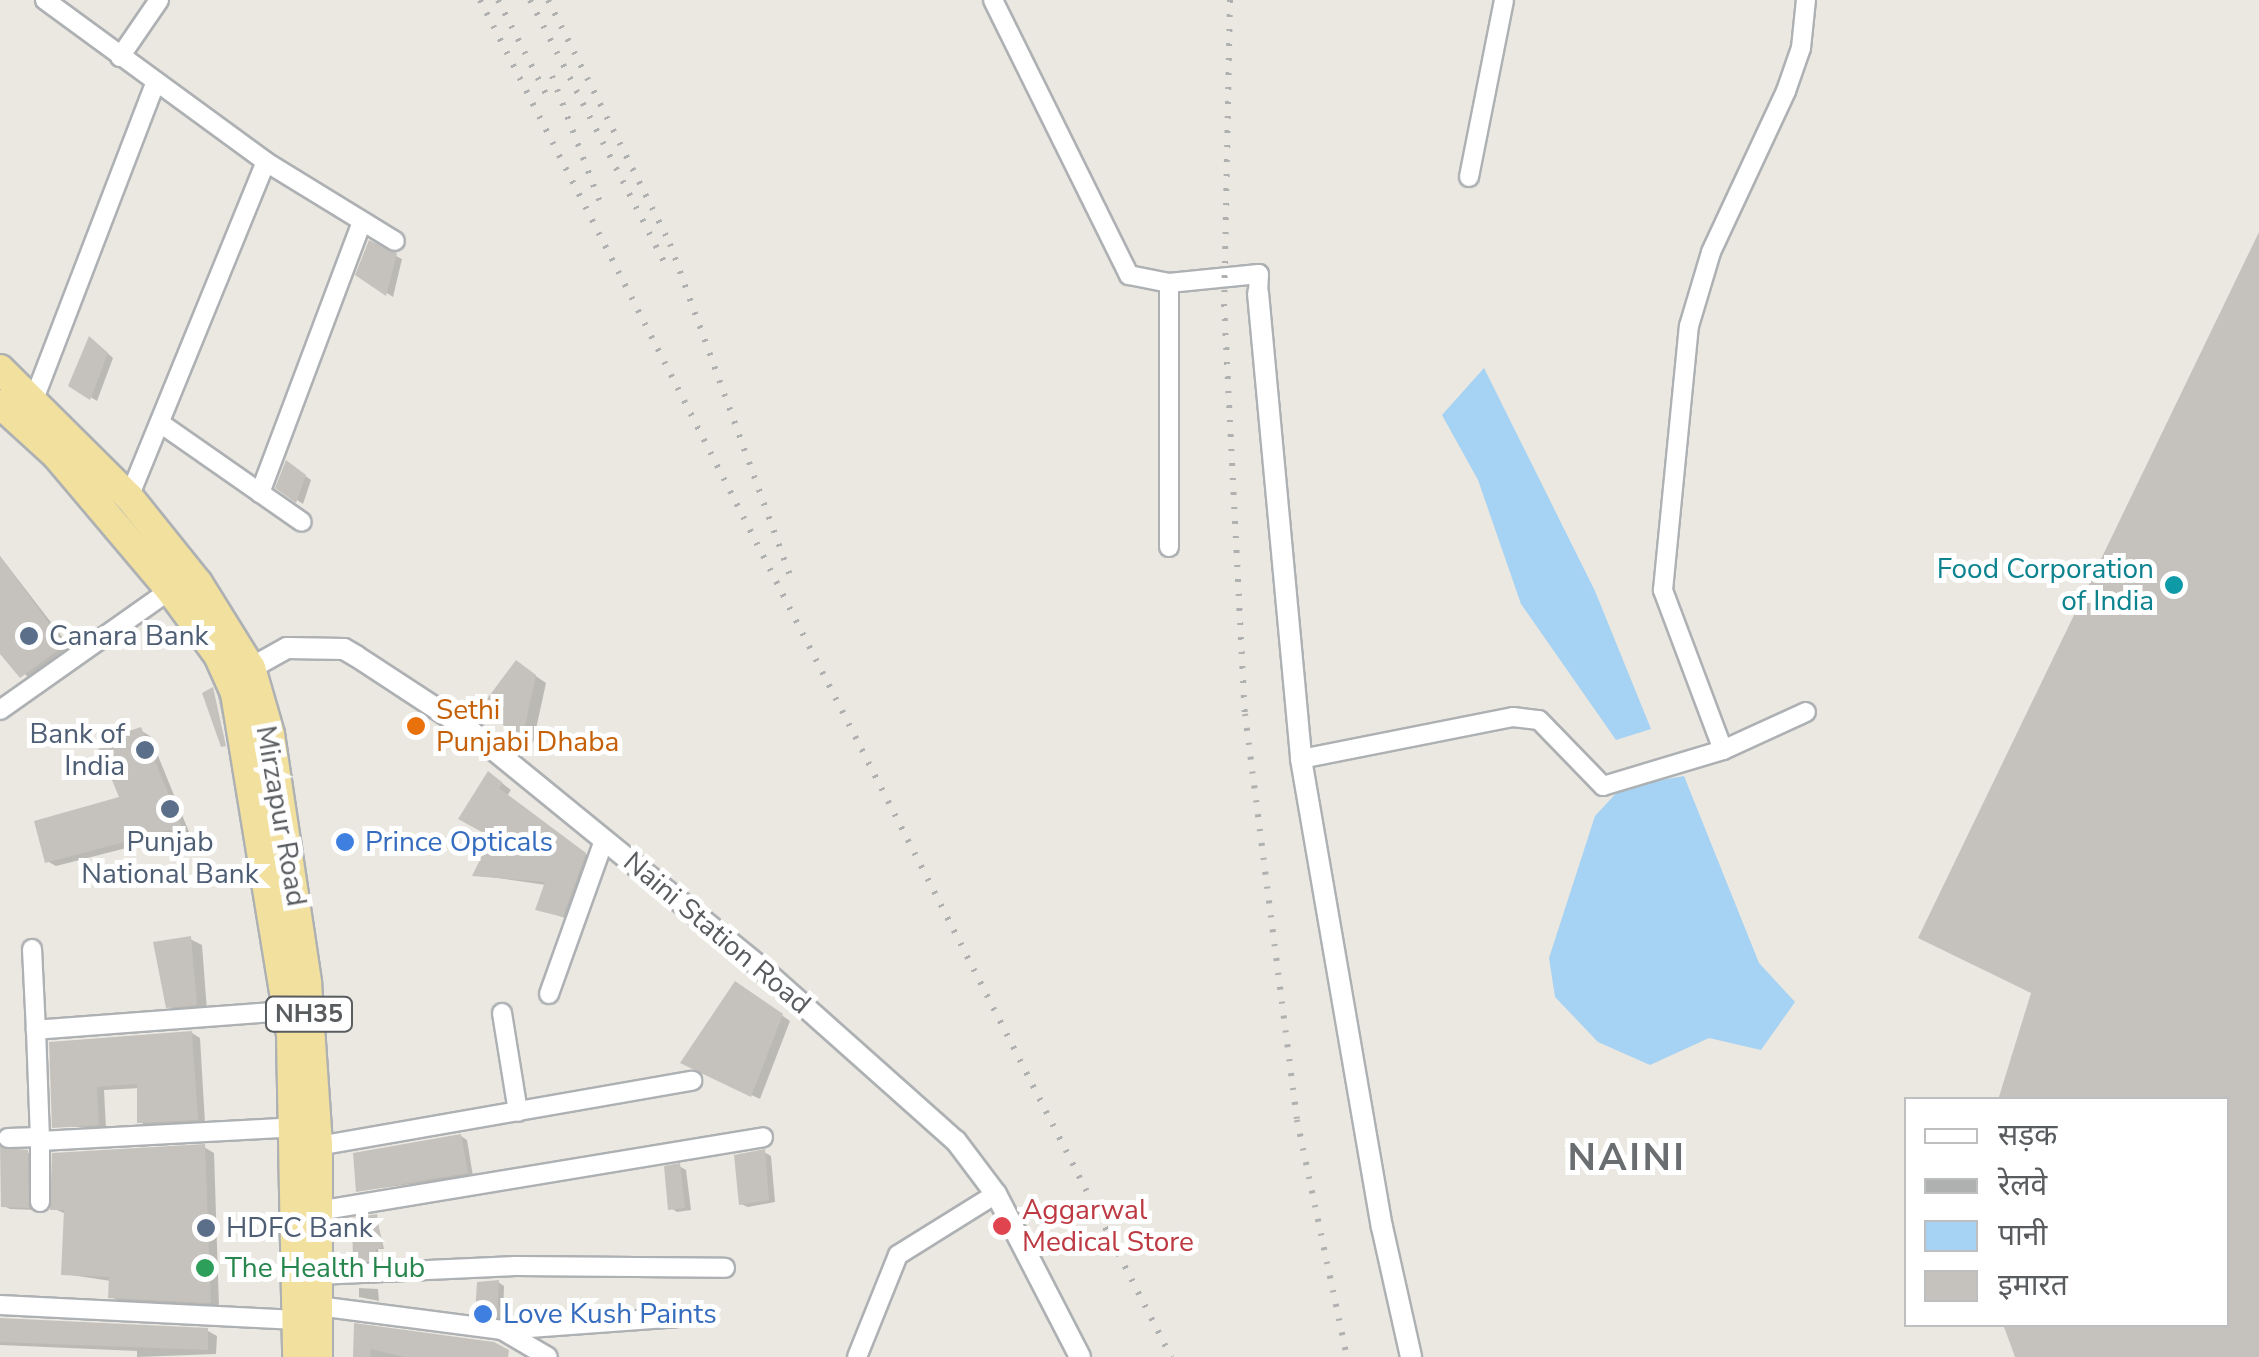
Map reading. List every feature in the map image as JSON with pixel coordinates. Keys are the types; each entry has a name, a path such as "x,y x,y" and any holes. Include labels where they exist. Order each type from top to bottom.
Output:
{"highway":[{"name":"Mirzapur Road","path":"0,369 128,497 198,583 270,734 297,912 318,1146 318,1274 304,1310 296,1357"},
{"name":"Mirzapur Road","path":"0,404 56,455 242,673 249,750 287,1011 304,1310 318,1357"}],"street":[{"path":"46,0 266,162 396,241"},
{"path":"120,57 159,0"},
{"path":"993,0 1129,275 1169,282 1258,274 1302,759 1382,1227 1411,1357"},
{"path":"1469,177 1504,0"},
{"path":"1723,750 1663,590 1690,326 1711,252 1786,92 1801,48 1806,0"},
{"path":"34,399 155,83"},
{"path":"128,497 163,424 266,162"},
{"path":"260,493 362,222"},
{"path":"1169,282 1169,546"},
{"path":"163,424 302,522"},
{"path":"0,710 170,590"},
{"name":"Naini Station Road","path":"242,673 286,648 344,649 472,732 914,1098 996,1194 1080,1357"},
{"path":"1302,759 1513,717 1540,720 1602,786 1723,750 1806,712"},
{"path":"549,994 604,840"},
{"path":"32,949 40,1202"},
{"path":"36,1030 287,1011"},
{"path":"502,1013 518,1112"},
{"path":"318,1146 692,1082"},
{"path":"8,1138 295,1127"},
{"path":"318,1211 763,1137"},
{"path":"857,1357 898,1255 996,1194"},
{"path":"318,1274 516,1266 724,1268"},
{"path":"0,1304 304,1310 502,1330 677,1317"},
{"path":"502,1330 548,1357"}],"water":[{"path":"1484,368 1595,591 1651,729 1616,740 1521,604 1478,480 1442,415"},
{"path":"1684,776 1759,963 1795,1002 1761,1050 1709,1038 1650,1065 1598,1042 1555,997 1549,958 1595,816 1622,787"}],"building":[{"name":"Food Corporation of India","path":"2259,232 2259,1357 2015,1357 2004,1327 2229,1327 2229,1097 1999,1097 2031,993 1918,938"},
{"path":"369,240 397,253 386,296 355,275"},
{"path":"89,336 108,353 90,400 68,386"},
{"path":"286,460 306,475 296,503 275,488"},
{"name":"Canara Bank","path":"0,556 65,645 20,678 0,654"},
{"path":"516,660 536,675 522,740 481,707"},
{"path":"213,687 226,746 221,747 202,693"},
{"path":"141,727 182,827 45,863 34,821 119,797 96,742"},
{"path":"488,771 503,783 499,788 586,853 563,917 535,910 545,882 472,876 491,837 458,819"},
{"path":"191,936 197,1005 166,1008 153,942"},
{"path":"735,981 783,1014 751,1097 680,1063"},
{"path":"192,1031 198,1120 137,1123 137,1084 97,1087 99,1125 52,1128 49,1042"},
{"path":"461,1134 468,1173 356,1192 353,1153"},
{"path":"205,1144 211,1303 108,1298 109,1277 61,1275 64,1210 50,1210 52,1153"},
{"path":"0,1147 28,1150 29,1208 1,1207"},
{"path":"765,1149 769,1200 739,1205 734,1155"},
{"path":"680,1163 685,1208 668,1210 664,1166"},
{"path":"377,1214 382,1248 376,1249 377,1260 353,1261 352,1218"},
{"path":"499,1280 497,1317 475,1314 477,1282"},
{"path":"0,1318 208,1328 208,1350 0,1342"},
{"path":"354,1323 494,1342 509,1350 508,1357 404,1357 371,1349 370,1357 353,1357"}],"railway":[{"path":"480,0 1171,1357"},
{"path":"498,0 548,98"},
{"path":"530,0 667,268"},
{"path":"548,0 670,244 791,579"},
{"path":"1230,0 1224,304 1245,714 1297,1120 1347,1357"},
{"path":"552,76 599,200"}],"place":[{"name":"Food Corporation of India","path":"2174,585"},
{"name":"Canara Bank","path":"29,636"},
{"name":"Sethi Punjabi Dhaba","path":"416,726"},
{"name":"Bank of India","path":"145,750"},
{"name":"Punjab National Bank","path":"170,809"},
{"name":"Prince Opticals","path":"345,842"},
{"name":"Aggarwal Medical Store","path":"1002,1226"},
{"name":"HDFC Bank","path":"206,1228"},
{"name":"The Health Hub","path":"205,1268"},
{"name":"Love Kush Paints","path":"483,1314"}],"district":[{"name":"NAINI","path":"1627,1158"}]}
